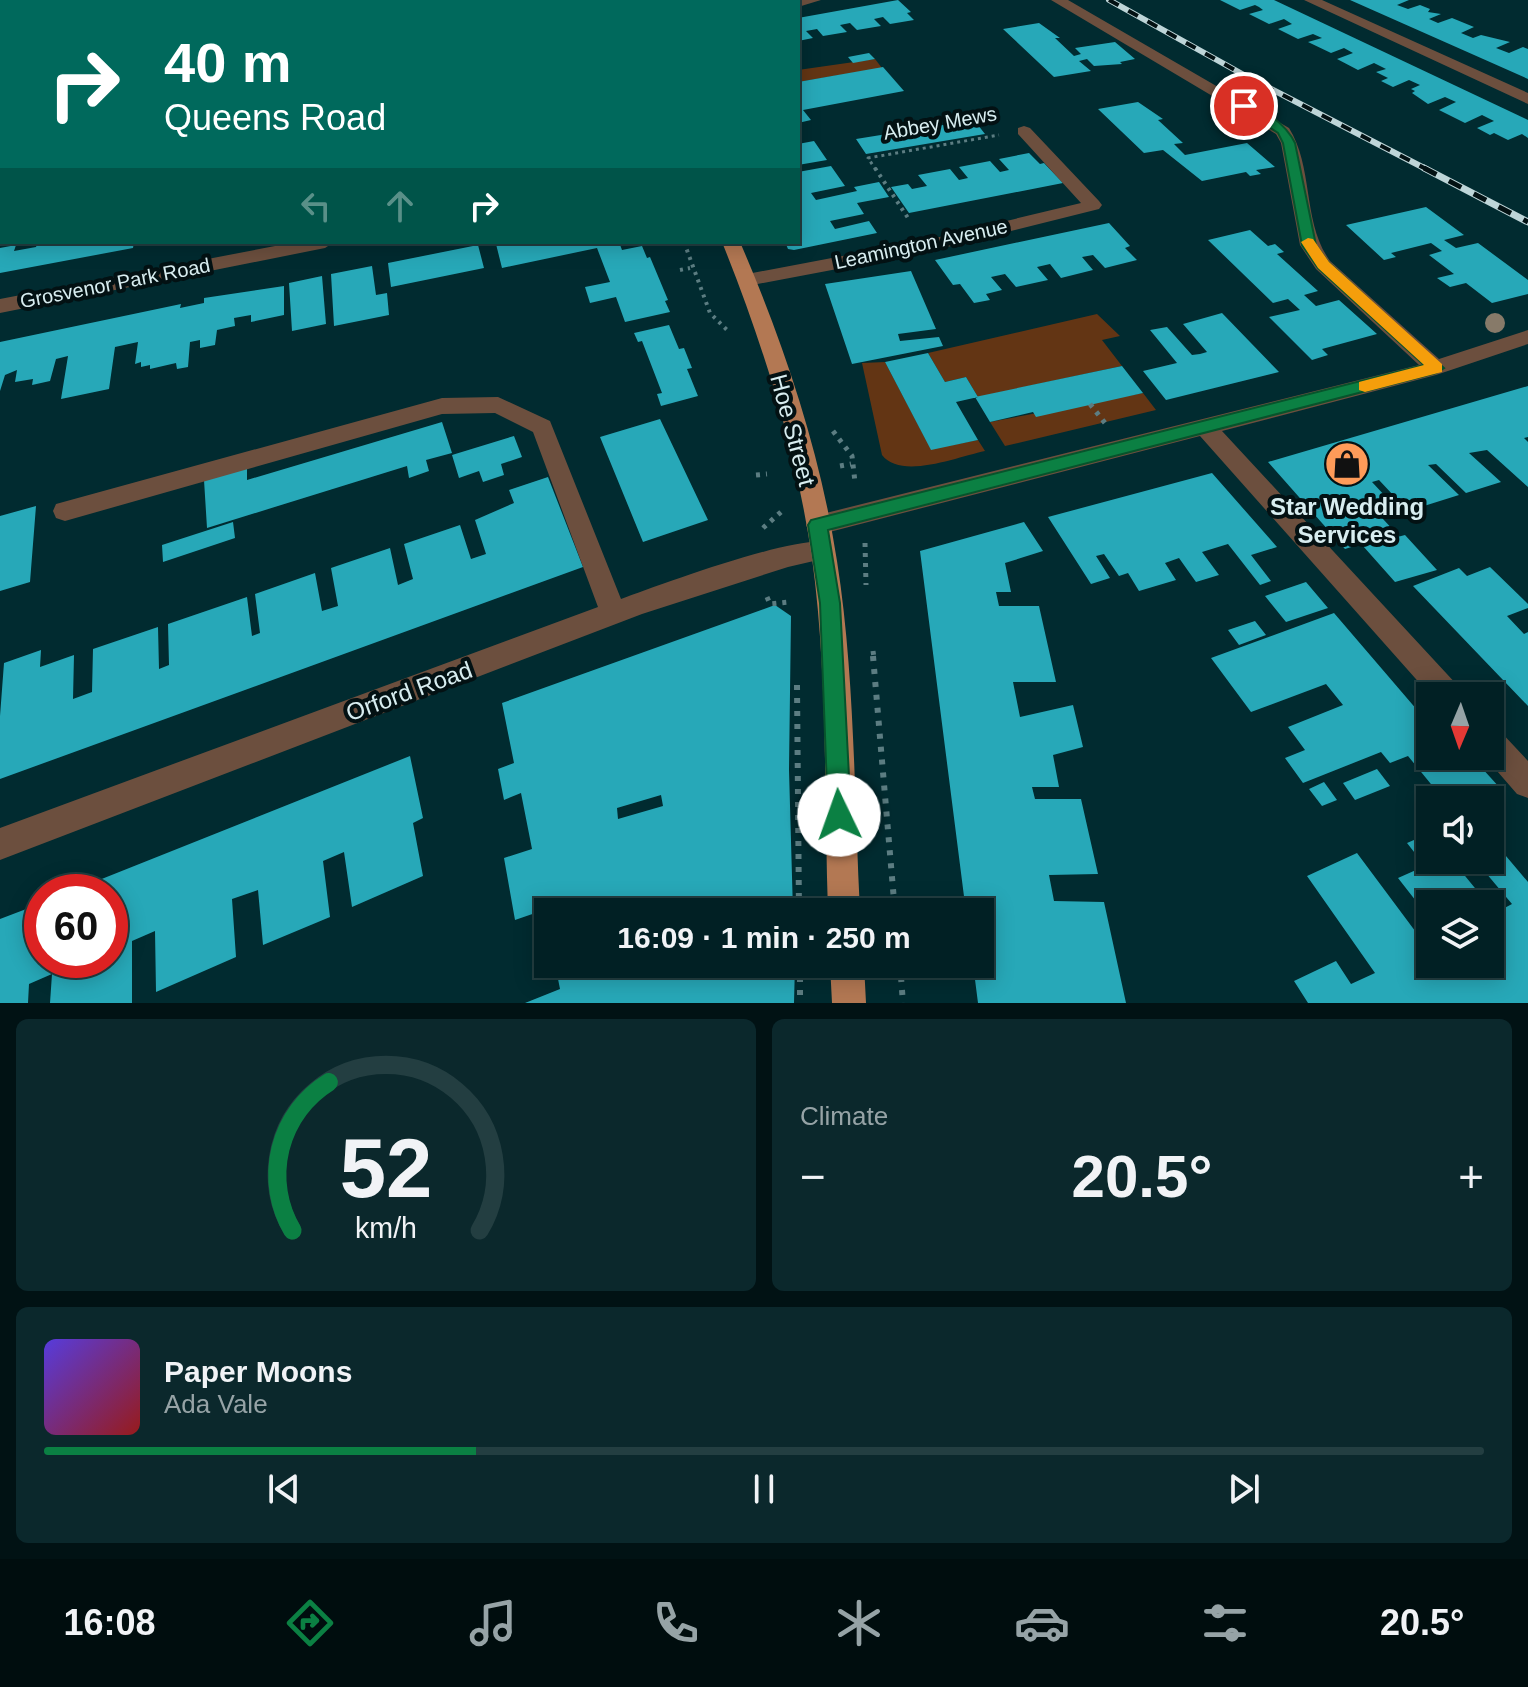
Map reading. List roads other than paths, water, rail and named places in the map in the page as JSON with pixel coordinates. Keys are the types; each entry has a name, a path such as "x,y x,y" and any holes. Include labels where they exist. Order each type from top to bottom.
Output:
{"main road":[{"name":"Hoe Street","path":"732,244 770,343 820,538 830,603 843,898"},
{"path":"848,978 849,1003"}],"street":[{"path":"1058,0 1283,131 1289,143 1309,245 1323,265 1436,368"},
{"path":"1311,0 1528,99"},
{"name":"Abbey Mews","path":"1024,131 1093,205"},
{"name":"Leamington Avenue","path":"747,280 927,246 1093,205"},
{"name":"Grosvenor Park Road","path":"0,306 315,244"},
{"name":"Orford Road","path":"0,844 613,613 788,556 820,538 1205,427 1436,368 1528,337"},
{"path":"65,511 442,406 498,405 542,427 613,613"},
{"path":"1205,427 1436,682"},
{"path":"1504,756 1528,783"}],"railway":[{"path":"1109,0 1244,75 1428,170"},
{"path":"1424,168 1528,222"}],"place":[{"name":"Star Wedding Services","path":"1347,464"}]}
